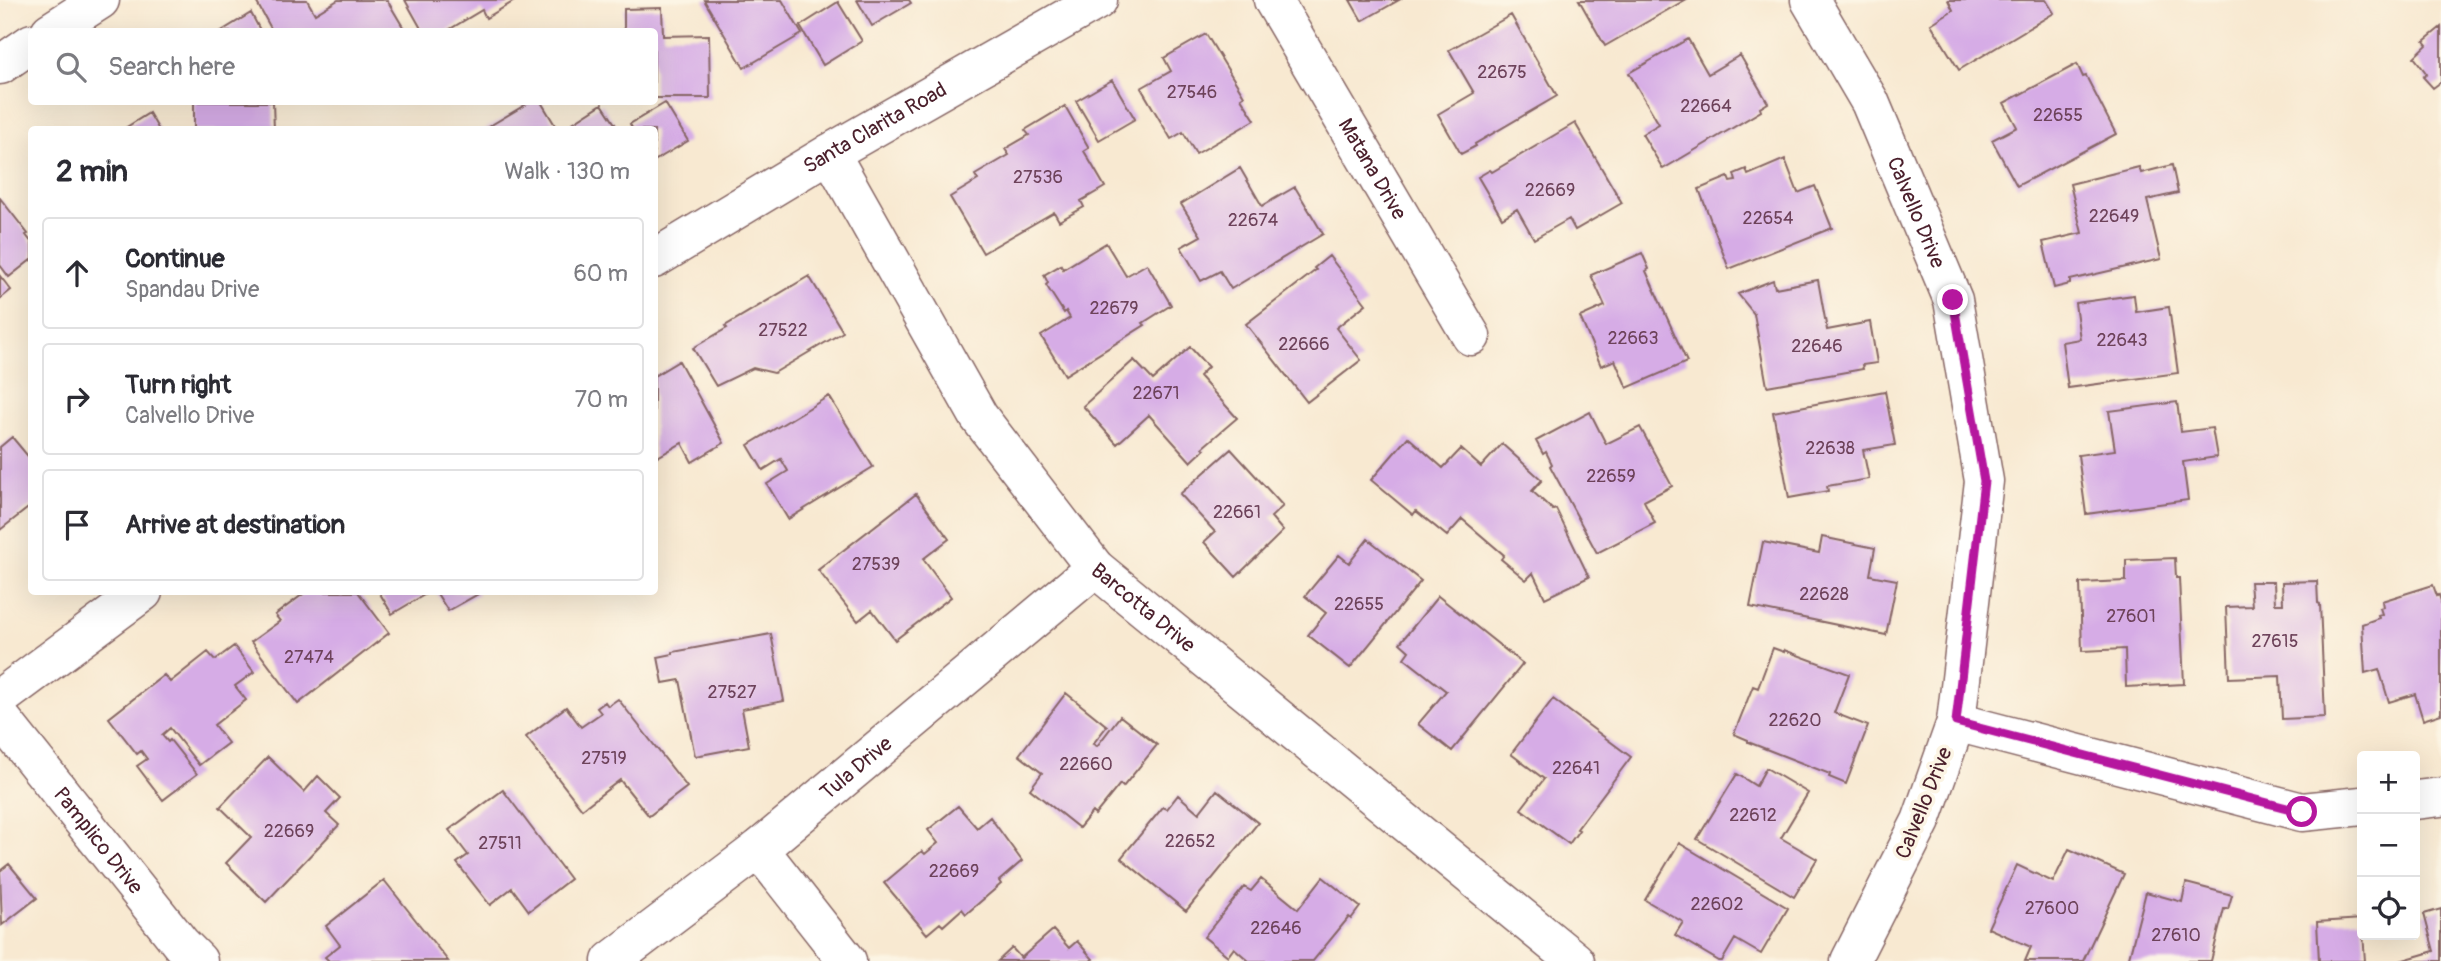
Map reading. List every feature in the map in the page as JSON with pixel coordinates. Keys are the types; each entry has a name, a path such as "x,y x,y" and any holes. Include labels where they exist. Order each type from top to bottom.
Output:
{"street":[{"path":"56,28 100,0"},
{"name":"Santa Clarita Road","path":"658,257 830,153 1098,0"},
{"name":"Matana Drive","path":"1273,0 1471,336"},
{"name":"Calvello Drive","path":"1810,0 1870,102 1953,300 1984,481 1956,722 1921,821 1850,961"},
{"path":"0,65 28,46"},
{"name":"Barcotta Drive","path":"830,153 979,416 1095,568 1575,961"},
{"name":"Tula Drive","path":"611,961 759,849 1095,568"},
{"path":"0,698 140,595"},
{"name":"Pamplico Drive","path":"0,717 181,944 198,961"},
{"path":"1956,722 2302,812 2357,806"},
{"path":"2420,799 2441,797"},
{"path":"759,849 847,961"}],"building":[{"path":"262,0 307,0 315,14 338,0 387,0 404,28 271,28 257,3"},
{"path":"405,0 516,0 486,18 482,10 452,28 421,28"},
{"path":"704,0 782,0 802,34 744,68"},
{"path":"857,0 909,0 911,3 872,26"},
{"path":"1350,0 1399,0 1362,21"},
{"path":"1579,0 1685,0 1605,46"},
{"path":"1948,0 2046,0 2054,13 1959,70 1931,24 1953,10"},
{"path":"838,2 862,41 823,65 800,26"},
{"path":"662,8 663,36 709,35 710,98 658,98 658,28 624,28 624,9"},
{"path":"251,13 259,28 227,28"},
{"path":"1511,15 1557,96 1461,154 1438,114 1474,93 1449,50"},
{"path":"2441,27 2441,82 2433,88 2423,77 2427,74 2414,57 2427,45 2424,41"},
{"path":"1206,34 1244,96 1241,98 1255,120 1196,154 1183,132 1171,139 1141,88 1171,71 1164,58"},
{"path":"1688,39 1708,74 1740,55 1768,103 1760,108 1761,111 1663,169 1642,134 1659,124 1629,73"},
{"path":"2077,64 2116,134 2017,186 1992,140 2017,127 2004,103"},
{"path":"1112,80 1135,119 1099,140 1076,101"},
{"path":"665,103 688,141 658,159 658,126 630,124"},
{"path":"194,105 273,105 274,126 194,126"},
{"path":"525,105 543,105 556,126 490,126"},
{"path":"603,105 616,126 572,126 571,124"},
{"path":"1065,106 1089,148 1084,151 1105,187 1081,201 1084,207 1059,221 1054,212 983,253 950,197 978,180 975,175 1009,155 1005,149 1029,135 1025,130"},
{"path":"149,113 157,126 128,126"},
{"path":"1575,123 1622,203 1575,230 1569,219 1534,239 1517,209 1502,218 1478,177 1490,170 1492,172"},
{"path":"1785,159 1798,193 1815,186 1832,228 1729,269 1699,189 1728,177 1730,182 1736,181 1734,174 1746,169 1748,175"},
{"path":"2172,165 2178,193 2147,200 2161,259 2070,280 2070,284 2054,288 2043,242 2082,233 2070,184 2139,167 2141,173"},
{"path":"1240,168 1262,206 1295,187 1323,234 1231,289 1220,271 1201,281 1181,247 1201,236 1181,204"},
{"path":"0,198 28,234 28,262 9,277 0,265"},
{"path":"1106,243 1126,276 1147,264 1171,305 1143,323 1145,325 1065,375 1041,336 1070,318 1046,285 1048,283 1044,275 1061,265 1063,269"},
{"path":"1642,253 1649,269 1646,271 1687,362 1627,388 1615,360 1601,366 1580,317 1605,306 1591,275"},
{"path":"1329,256 1366,304 1336,328 1361,360 1307,402 1246,324 1316,270 1314,268"},
{"path":"0,276 11,290 0,299"},
{"path":"809,276 843,332 774,373 753,368 716,386 693,348"},
{"path":"1773,280 1775,288 1818,280 1827,330 1870,322 1877,363 1862,365 1863,369 1767,386 1754,314 1738,294"},
{"path":"2134,295 2136,312 2169,307 2178,373 2068,388 2062,342 2080,339 2075,303"},
{"path":"1190,347 1208,367 1199,376 1237,418 1203,447 1205,449 1191,462 1149,415 1117,444 1083,406 1134,360 1153,380"},
{"path":"679,361 724,443 692,462 682,443 658,457 658,374"},
{"path":"1885,391 1895,445 1863,450 1869,479 1827,486 1828,491 1789,498 1773,412"},
{"path":"829,396 873,467 788,519 767,484 788,471 781,459 763,470 748,445"},
{"path":"2177,402 2181,432 2212,428 2217,457 2183,462 2188,500 2086,514 2078,455 2115,450 2109,411"},
{"path":"1590,412 1606,444 1640,427 1672,486 1644,501 1655,523 1597,553 1550,466 1552,464 1546,452 1543,454 1536,441"},
{"path":"12,437 28,456 28,508 0,530 0,447"},
{"path":"1408,437 1443,468 1461,449 1481,467 1502,444 1542,480 1532,491 1553,510 1556,509 1589,577 1545,598 1533,573 1526,580 1501,559 1504,555 1462,519 1447,536 1416,511 1413,515 1371,480"},
{"path":"1231,449 1283,506 1271,517 1283,531 1236,577 1204,542 1215,532 1180,494"},
{"path":"916,494 949,539 923,559 951,597 895,640 872,610 858,621 818,570"},
{"path":"1822,537 1875,548 1870,575 1897,580 1886,635 1750,607 1763,542 1819,553"},
{"path":"1368,539 1421,581 1350,668 1308,635 1326,613 1305,596 1339,555 1349,563"},
{"path":"2175,558 2176,578 2179,578 2184,684 2126,687 2125,649 2082,651 2080,583 2126,581 2126,560"},
{"path":"2317,581 2325,717 2282,719 2280,676 2229,678 2226,607 2252,606 2250,582 2274,582 2275,604 2283,604 2282,582"},
{"path":"2433,585 2441,601 2441,714 2423,720 2415,694 2389,702 2379,669 2365,673 2362,624 2379,618 2378,615 2382,614 2382,601"},
{"path":"302,595 360,595 389,633 298,704 251,642 280,621 275,615"},
{"path":"381,595 424,595 392,614"},
{"path":"438,595 476,595 448,611"},
{"path":"1438,596 1523,664 1452,751 1418,724 1446,691 1404,658 1409,651 1400,643"},
{"path":"771,634 784,701 742,709 749,746 695,756 680,680 663,683 658,657"},
{"path":"234,646 254,672 235,686 246,700 214,725 228,743 199,765 170,728 162,735 168,742 170,740 197,774 163,800 137,766 147,759 141,751 137,754 109,718 164,675 170,682 208,652 215,660"},
{"path":"1773,648 1849,674 1834,713 1868,726 1846,784 1829,777 1830,774 1734,734 1753,686 1758,688"},
{"path":"1066,693 1107,726 1093,744 1097,746 1120,716 1157,745 1123,787 1120,784 1095,815 1092,812 1079,828 1030,789 1042,773 1019,755"},
{"path":"618,699 687,787 649,816 620,780 582,809 526,737 566,707 581,727 601,713 597,708 605,702 608,706"},
{"path":"1553,699 1631,757 1577,829 1579,830 1569,844 1521,809 1544,779 1511,754"},
{"path":"268,757 304,792 318,776 340,798 326,813 339,825 266,902 226,863 251,837 220,807"},
{"path":"1766,768 1808,793 1781,838 1817,859 1794,897 1697,839 1737,774 1756,786"},
{"path":"503,790 570,879 529,911 512,888 490,905 457,863 468,855 449,830"},
{"path":"1217,790 1258,823 1186,911 1121,858 1163,807 1167,809 1178,795 1199,813"},
{"path":"958,806 977,828 990,817 1022,861 999,881 1001,884 966,914 962,909 943,926 940,923 927,934 884,883 922,851 925,854 938,843 928,830"},
{"path":"1679,843 1788,908 1761,954 1735,939 1722,961 1719,961 1675,935 1683,922 1645,900"},
{"path":"2069,849 2124,874 2083,961 2025,961 2031,947 1988,928 2017,865 2053,882"},
{"path":"9,864 37,898 2,925 0,871"},
{"path":"1323,877 1360,907 1313,961 1249,961 1234,948 1228,956 1204,937 1244,887 1251,891 1261,879 1298,909"},
{"path":"384,880 448,961 329,961 325,957 340,945 326,926"},
{"path":"2186,883 2232,895 2228,909 2224,909 2211,961 2128,961 2146,892 2182,902"},
{"path":"2441,909 2441,961 2400,961 2434,951 2424,914"},
{"path":"2357,919 2357,940 2364,940 2365,961 2319,961 2317,922"},
{"path":"1053,930 1069,948 1077,941 1093,959 998,961 1012,948 1021,958"}],"route":[{"path":"1953,300 1984,481 1956,722 2302,812"}]}
